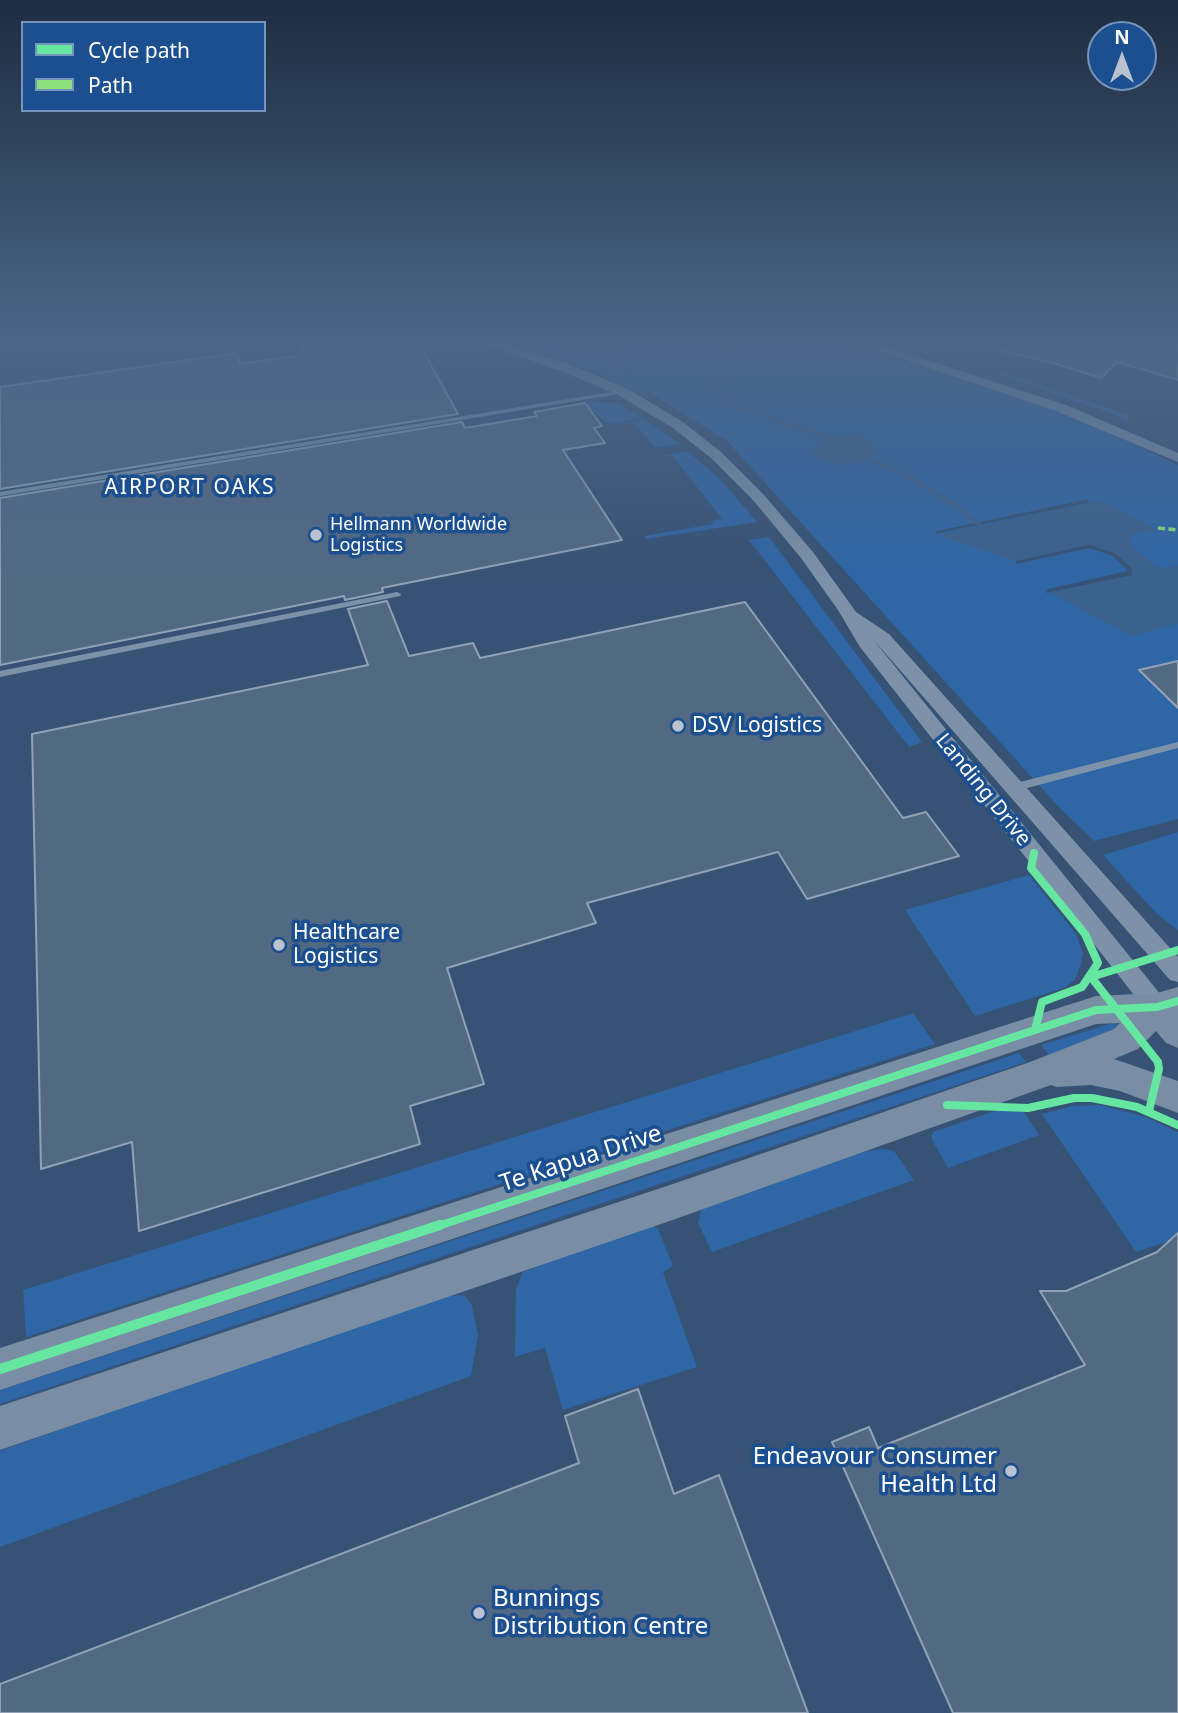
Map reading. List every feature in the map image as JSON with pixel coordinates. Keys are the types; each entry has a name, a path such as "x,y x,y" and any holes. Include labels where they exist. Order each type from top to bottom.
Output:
{"street":[{"name":"Landing Drive","path":"668,419 716,455 783,526 846,609 866,643 1171,1014"},
{"path":"1091,419 1171,448"},
{"path":"1110,419 1171,448 1178,458"},
{"name":"Landing Drive","path":"846,609 883,638 1178,973"},
{"name":"Te Kapua Drive","path":"0,1370 1096,1010 1171,1014"},
{"path":"0,1428 667,1204 1036,1075 1126,1039 1171,1014"},
{"path":"1036,1075 1066,1070 1091,1070 1122,1076 1178,1097"}],"lane":[{"path":"0,494 458,419"},
{"path":"0,674 397,594"},
{"path":"1016,787 1178,745"}],"shaded area":[{"path":"602,419 637,419 608,424"},
{"path":"644,419 680,444 656,448 634,424 618,424"},
{"path":"692,419 1076,419 1178,465 1178,819 1094,841 1057,805 727,441"},
{"path":"851,434 868,440 878,450 860,462 839,465 815,455 814,448 831,439"},
{"path":"687,451 721,480 757,522 646,539 645,536 713,524 712,521 722,519 673,456 661,456"},
{"path":"1100,501 1157,530 1131,535 1131,546 1155,565 1167,568 1178,565 1178,624 1131,636 1049,592 1132,575 1132,569 1109,550 1089,545 1016,561 938,535"},
{"path":"769,537 922,742 909,747 749,540"},
{"path":"1178,832 1178,930 1158,915 1103,855"},
{"path":"1029,875 1076,934 1083,953 1075,980 1064,988 975,1016 905,910"},
{"path":"913,1013 935,1044 26,1337 23,1290"},
{"path":"1116,1022 1119,1027 1049,1055 1041,1045"},
{"path":"1019,1053 1026,1062 0,1404 0,1390"},
{"path":"1100,1105 1146,1117 1178,1132 1178,1238 1136,1252 1042,1114 1072,1106"},
{"path":"998,1110 1024,1112 1039,1135 948,1168 931,1138 933,1132"},
{"path":"883,1149 894,1151 914,1180 712,1252 698,1223 701,1210 861,1152"},
{"path":"648,1224 658,1229 673,1266 663,1272 697,1367 563,1410 545,1348 515,1357 516,1289 523,1272"},
{"path":"464,1295 472,1305 478,1335 471,1376 0,1547 0,1451 437,1297"}],"pier":[{"path":"1089,499 1088,503 934,534 937,531"},
{"path":"1089,545 1115,553 1132,569 1132,575 1046,593 1048,589 1128,571 1113,556 1089,548 1016,564 1016,561"}],"building":[{"path":"0,419 428,419 0,489"},
{"name":"Hellmann Worldwide Logistics","path":"519,419 597,419 602,426 594,428 605,443 563,450 622,540 382,588 383,592 345,600 344,596 0,665 0,498 462,422 465,428"},
{"name":"Healthcare Logistics","path":"387,601 409,656 473,643 480,658 745,602 903,818 926,812 959,856 807,899 778,852 587,903 596,923 447,968 484,1084 410,1106 420,1144 139,1231 132,1142 41,1169 32,734 368,665 348,609"},
{"path":"1178,661 1178,708 1139,670"},
{"name":"Endeavour Consumer Health Ltd","path":"1178,1233 1178,1713 953,1713 832,1442 869,1427 878,1448 1085,1365 1040,1291 1066,1291 1157,1252"},
{"name":"Bunnings Distribution Centre","path":"638,1389 674,1494 719,1475 808,1713 0,1713 0,1684 579,1463 565,1416"}],"waterway":[{"path":"773,419 831,439"},
{"path":"867,459 901,472 958,507 981,526"}],"marked path":[{"path":"1158,528 1178,530"}],"cycle path":[{"path":"1034,853 1031,868 1085,934 1098,963 1082,987 1042,1002 1035,1030"},
{"path":"1149,1111 1159,1069 1158,1062 1091,977 1178,950"},
{"path":"0,1369 1096,1010 1157,1007 1178,1001"},
{"path":"947,1105 1028,1108 1074,1098 1092,1098 1137,1107 1178,1125"}],"place":[{"name":"Hellmann Worldwide Logistics","path":"316,535"},
{"name":"DSV Logistics","path":"678,726"},
{"name":"Healthcare Logistics","path":"279,945"},
{"name":"Endeavour Consumer Health Ltd","path":"1011,1471"},
{"name":"Bunnings Distribution Centre","path":"479,1613"}],"district":[{"name":"AIRPORT OAKS","path":"190,488"}]}
